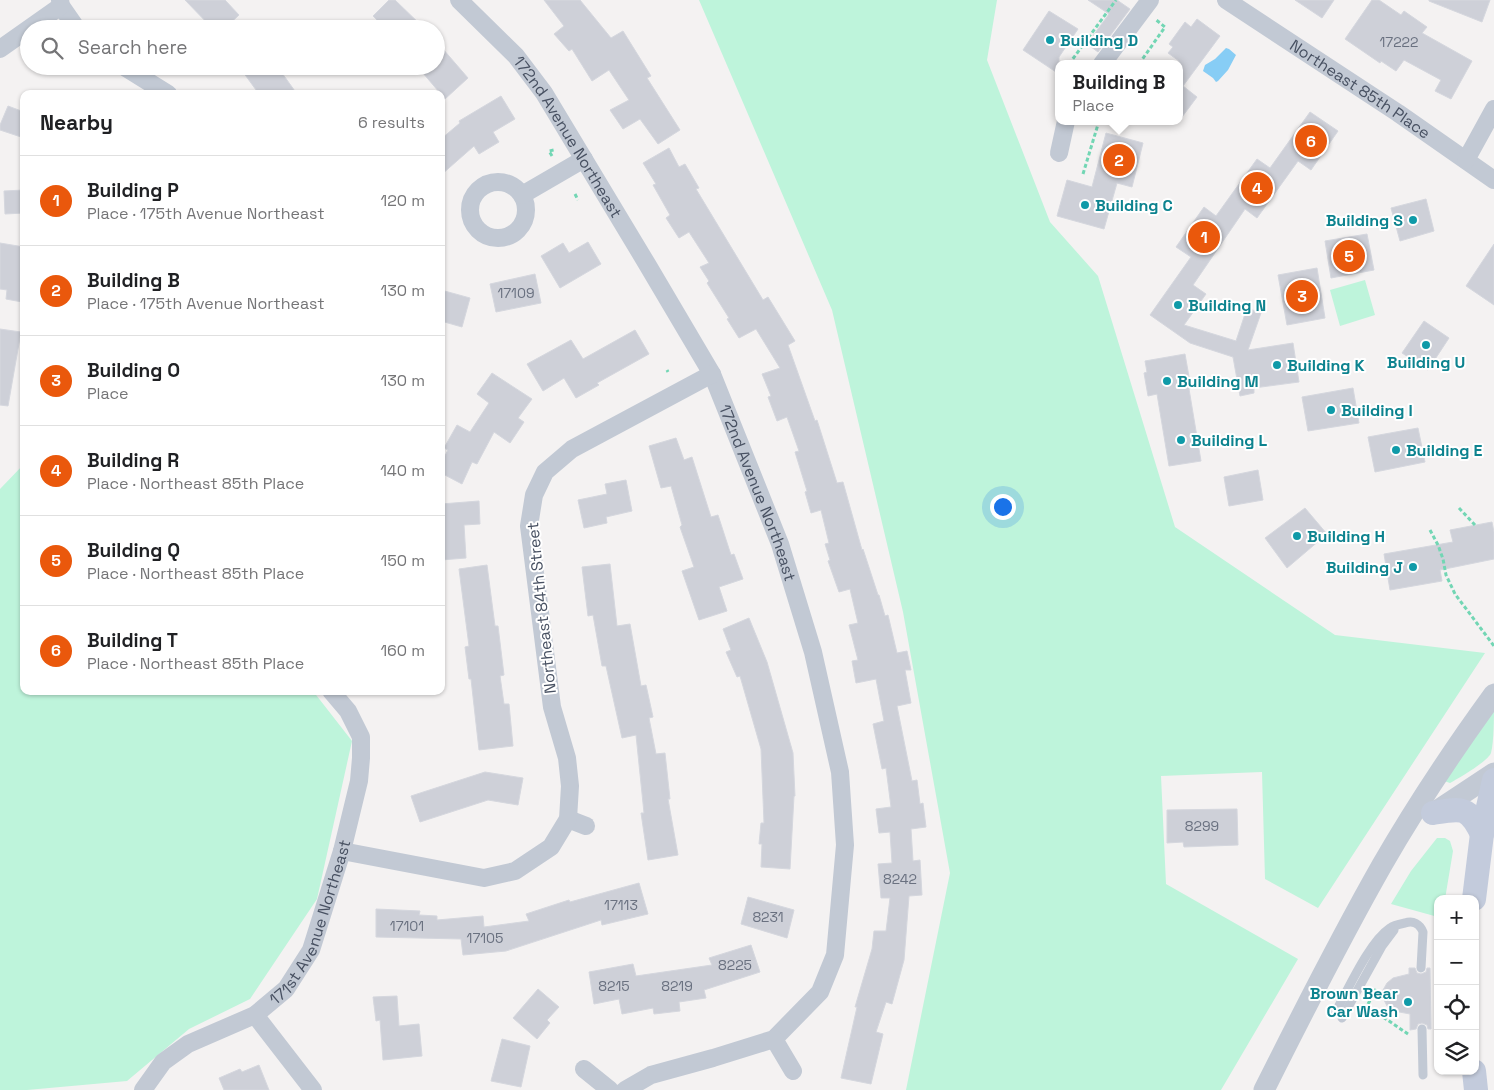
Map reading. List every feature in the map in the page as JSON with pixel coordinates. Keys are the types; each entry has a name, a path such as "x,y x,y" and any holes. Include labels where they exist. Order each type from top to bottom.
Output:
{"main road":[{"path":"1474,895 1482,834 1494,780"},
{"path":"1433,814 1450,810 1461,810 1476,821 1482,834"},
{"path":"1474,1075 1476,1090"}],"street":[{"name":"172nd Avenue Northeast","path":"459,0 516,56 544,93 712,374 780,544 813,652 840,772 845,846 835,955 820,992 774,1039 652,1075 625,1090"},
{"path":"38,20 61,3 71,20"},
{"name":"Northeast 85th Place","path":"1236,3 1494,180"},
{"path":"1106,60 1153,6"},
{"path":"0,49 20,34"},
{"path":"138,75 162,90"},
{"path":"1466,160 1494,109"},
{"path":"1059,153 1065,125"},
{"path":"522,195 584,159"},
{"name":"Northeast 84th Street","path":"568,820 570,786 567,758 552,708 529,526 534,495 545,472 572,449 712,374"},
{"path":"1264,1090 1314,990 1383,864 1466,733 1494,694"},
{"name":"171st Avenue Northeast","path":"143,1090 163,1062 188,1044 255,1015 286,989 311,950 342,851 359,781 362,758 361,737 348,711 334,695"},
{"path":"1383,864 1421,822 1494,773"},
{"path":"342,851 484,878 515,871 550,847 568,820 586,826"},
{"path":"255,1015 313,1090"},
{"path":"774,1039 793,1071"},
{"path":"584,1069 610,1090"}],"lane":[{"path":"1339,1016 1382,946 1394,930 1409,921 1421,926 1423,932 1422,968"},
{"path":"1422,1029 1423,1075"}],"path":[{"path":"1072,60 1116,0"},
{"path":"1141,60 1165,27 1153,18 1153,6"},
{"path":"1083,174 1098,125"},
{"path":"552,156 549,151 554,150"},
{"path":"575,194 578,200"},
{"path":"1459,508 1475,525"},
{"path":"1430,530 1438,545 1446,574 1455,594 1494,646"},
{"path":"1380,982 1367,1006 1413,1038"}],"green space":[{"path":"699,0 997,0 987,60 1050,222 1098,276 1175,527 1335,635 1485,653 1318,908 1265,879 1262,772 1161,776 1166,884 1298,959 1221,1090 906,1090 950,873 903,612 832,310"},
{"path":"1365,280 1375,315 1340,326 1330,290"},
{"path":"20,468 20,695 316,695 352,741 317,899 250,999 189,1029 127,1081 27,1090 0,1090 0,489"},
{"path":"1494,702 1491,753 1479,765 1450,783 1444,781"},
{"path":"1437,838 1445,838 1450,841 1453,851 1446,895 1434,895 1434,916 1391,904 1411,871"}],"water":[{"path":"1226,48 1236,55 1228,70 1216,82 1203,71 1205,65 1215,59"}],"building":[{"path":"185,0 225,0 239,15 234,20 204,20"},
{"path":"389,0 395,0 416,20 377,20 373,16"},
{"path":"544,0 580,0 611,38 623,31 651,76 647,78 680,130 658,144 640,119 623,129 610,110 629,100 609,70 592,81 572,49 569,51 554,34 564,26"},
{"path":"1088,0 1117,0 1130,9 1098,52 1087,44 1109,14"},
{"path":"1295,0 1334,0 1322,18"},
{"path":"1372,0 1379,0 1401,15 1404,11 1427,27 1422,33 1472,61 1451,99 1435,91 1441,80 1404,60 1396,71 1381,61 1380,63 1345,39"},
{"path":"1429,0 1490,0 1482,22"},
{"name":"Building D","path":"1049,11 1078,29 1059,57 1059,60 1055,60 1055,71 1023,50"},
{"path":"1197,19 1220,36 1183,86 1183,60 1178,60 1168,53 1173,47 1169,44 1185,22 1191,27"},
{"path":"445,51 468,78 445,99 445,90 437,90 425,75 445,75"},
{"path":"245,75 283,75 294,90 256,90"},
{"path":"1183,86 1197,97 1183,116"},
{"path":"501,96 515,119 493,132 499,142 479,154 474,146 445,171 445,136 460,123 459,121"},
{"path":"8,106 20,110 20,137 0,130 0,125"},
{"path":"1310,112 1338,131 1311,170 1298,161 1257,218 1245,209 1193,285 1206,294 1184,325 1236,341 1247,308 1261,313 1248,350 1293,343 1299,382 1254,388 1254,393 1240,396 1233,357 1190,343 1150,315 1191,257 1176,247 1204,207 1216,216 1257,159 1270,168"},
{"path":"1106,133 1143,143 1132,187 1117,183 1104,229 1057,216 1067,180 1092,187"},
{"path":"669,148 679,167 685,164 699,188 696,189 763,300 768,297 795,341 788,345 815,421 817,420 837,483 843,482 862,550 885,616 888,615 897,653 907,651 911,670 905,670 911,703 897,706 912,781 917,780 920,804 923,803 926,827 911,829 913,861 920,860 922,895 909,896 904,960 892,1004 886,1002 876,1032 883,1034 871,1084 841,1078 857,1007 855,1007 872,949 874,931 886,931 890,898 881,898 878,864 892,863 890,832 879,833 876,809 891,807 886,768 882,769 873,724 884,721 876,679 856,683 852,661 858,660 849,625 858,623 850,589 839,592 828,561 830,560 825,544 829,543 821,510 811,513 805,492 807,491 795,452 799,451 787,417 777,421 768,397 771,396 762,374 780,368 756,329 739,338 707,283 709,281 700,267 709,263 689,232 679,238 666,218 670,215 653,185 656,184 643,163"},
{"path":"20,190 20,213 5,214 4,191"},
{"name":"Building S","path":"1426,199 1434,231 1400,241 1391,208"},
{"path":"1367,234 1374,270 1331,278 1325,241"},
{"path":"588,242 601,264 560,288 541,256 563,243 569,253"},
{"path":"0,243 20,246 20,302 6,299 7,290 0,289"},
{"path":"1494,244 1494,305 1466,286"},
{"path":"1317,268 1325,318 1287,325 1278,275"},
{"path":"535,274 541,303 496,312 490,284"},
{"path":"445,291 470,298 462,327 445,322"},
{"name":"Building U","path":"1424,321 1449,338 1428,370 1402,353"},
{"path":"0,329 20,332 20,338 8,406 0,405"},
{"path":"635,330 649,354 597,383 599,385 576,398 564,378 543,391 527,364 571,340 583,359"},
{"path":"1185,354 1201,461 1169,466 1157,394 1148,396 1144,373 1147,372 1145,361"},
{"path":"492,373 532,399 518,418 524,422 510,443 494,432 477,464 472,462 462,484 445,475 445,456 448,450 445,446 457,425 470,432 489,403 477,394"},
{"name":"Building I","path":"1353,388 1359,423 1308,431 1302,397"},
{"name":"Building E","path":"1418,428 1425,462 1375,472 1368,437"},
{"path":"676,438 684,460 692,457 711,517 718,515 731,555 734,554 743,579 719,587 727,611 699,620 682,571 694,567 680,527 682,525 671,486 661,488 649,446"},
{"path":"1258,470 1263,500 1229,506 1224,477"},
{"path":"626,480 632,511 606,517 607,523 584,528 578,500 607,494 605,484"},
{"path":"479,501 480,524 464,525 466,558 445,560 445,504"},
{"name":"Building H","path":"1305,508 1327,534 1287,568 1265,538"},
{"path":"1492,522 1494,559 1440,570 1442,581 1390,590 1384,554 1453,542 1450,530"},
{"path":"610,564 617,626 630,624 641,686 646,685 653,717 649,718 656,754 665,753 670,799 668,799 678,855 648,860 641,813 644,813 636,735 622,738 606,666 602,666 593,615 588,616 582,567"},
{"path":"487,565 495,626 498,626 504,675 500,676 504,704 509,704 513,746 479,750 471,679 469,679 465,647 469,646 459,569"},
{"path":"749,618 767,662 793,753 795,796 790,869 761,867 762,844 759,844 761,823 764,823 761,749 740,676 737,677 726,652 731,650 723,629"},
{"path":"485,772 523,778 518,805 488,800 420,822 411,796"},
{"path":"1237,809 1238,845 1184,847 1183,842 1167,843 1167,810"},
{"path":"639,883 648,914 602,925 601,920 506,951 463,955 461,939 376,937 376,909 420,911 419,915 437,916 437,920 483,916 484,927 529,921 526,914 569,900 570,902"},
{"path":"748,897 794,910 787,938 741,924"},
{"path":"751,945 760,972 704,990 706,998 679,1002 680,1011 654,1014 653,1008 622,1014 619,999 594,1004 589,972 633,964 636,976 712,965 709,958"},
{"name":"Brown Bear Car Wash","path":"1409,968 1415,968 1417,973 1421,974 1426,972 1427,968 1430,968 1431,1029 1428,1029 1427,1025 1422,1023 1418,1024 1416,1029 1410,1030 1410,1014 1394,1011 1387,1006 1383,998 1383,990 1387,983 1393,978 1409,974"},
{"path":"538,989 559,1007 547,1020 550,1023 537,1039 513,1018"},
{"path":"397,996 399,1026 419,1024 422,1056 383,1060 380,1020 376,1021 373,997"},
{"path":"502,1039 530,1046 521,1087 491,1081"},
{"path":"259,1065 269,1090 224,1090 219,1078 240,1069 242,1072"}],"place":[{"name":"Building D","path":"1050,40"},
{"name":"Building T","path":"1311,141"},
{"name":"Building B","path":"1119,160"},
{"name":"Building R","path":"1257,188"},
{"name":"Building C","path":"1085,205"},
{"name":"Building S","path":"1413,220"},
{"name":"Building P","path":"1204,237"},
{"name":"Building Q","path":"1349,256"},
{"name":"Building O","path":"1302,296"},
{"name":"Building N","path":"1178,305"},
{"name":"Building U","path":"1426,345"},
{"name":"Building K","path":"1277,365"},
{"name":"Building M","path":"1167,381"},
{"name":"Building I","path":"1331,410"},
{"name":"Building L","path":"1181,440"},
{"name":"Building E","path":"1396,450"},
{"name":"Building H","path":"1297,536"},
{"name":"Building J","path":"1413,567"},
{"name":"Brown Bear Car Wash","path":"1408,1002"}]}
